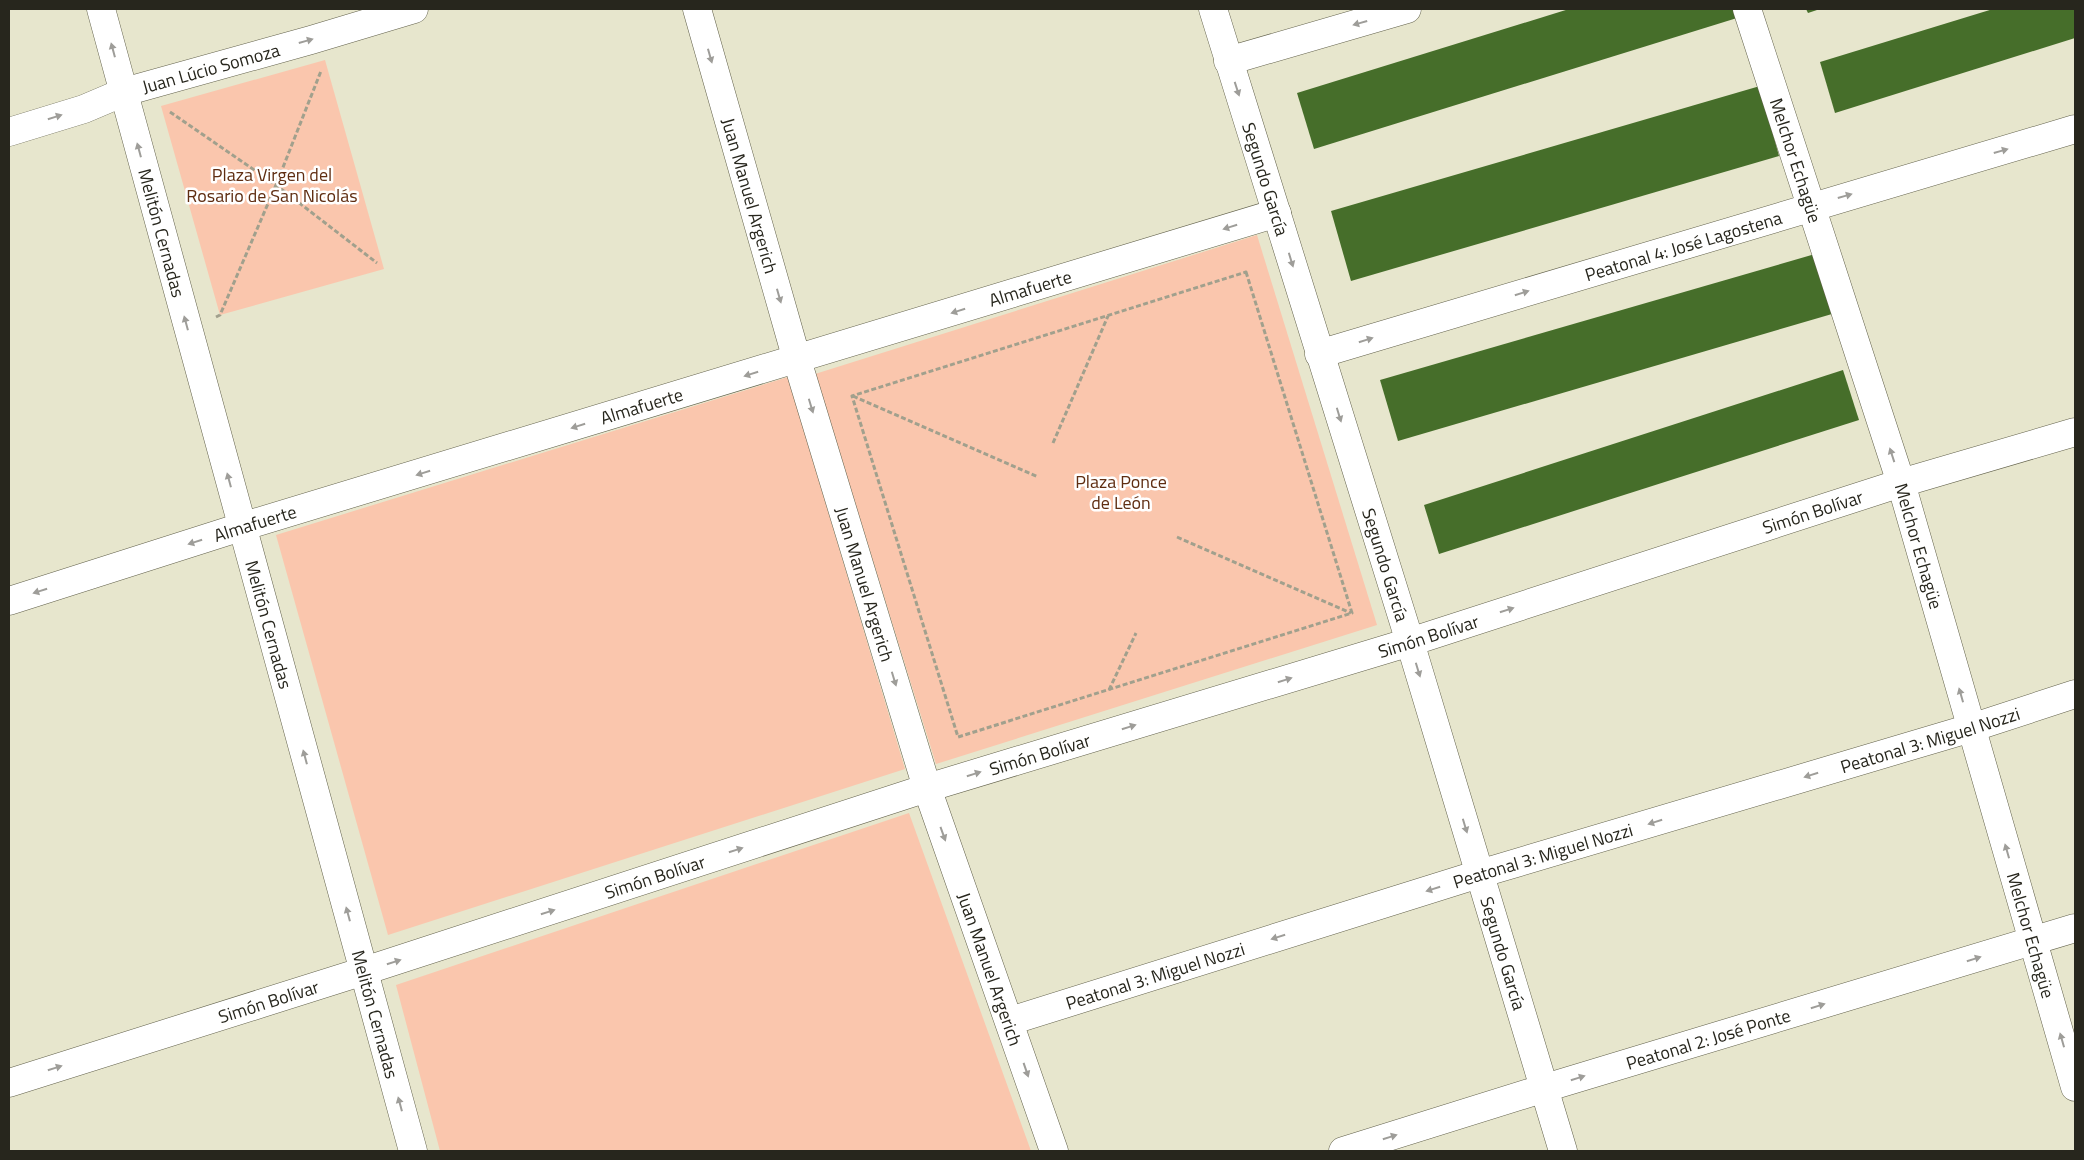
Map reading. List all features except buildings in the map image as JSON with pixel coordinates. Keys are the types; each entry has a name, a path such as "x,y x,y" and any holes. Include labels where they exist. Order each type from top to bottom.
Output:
{"street":[{"name":"Melitón Cernadas","path":"101,9 413,1151"},
{"name":"Juan Lúcio Somoza","path":"9,132 84,109 124,92 414,9"},
{"name":"Juan Manuel Argerich","path":"697,9 797,360 927,788 1054,1151"},
{"name":"Segundo García","path":"1213,9 1410,642 1563,1151"},
{"path":"1228,62 1406,9"},
{"name":"Melchor Echagüe","path":"1746,9 1812,206 1901,483 2075,1087"},
{"name":"Peatonal 4: José Lagostena","path":"1319,354 2075,129"},
{"name":"Almafuerte","path":"9,601 241,527 1277,213"},
{"name":"Simón Bolívar","path":"9,1083 364,971 927,788 1410,642 1901,483 2075,432"},
{"name":"Peatonal 3: Miguel Nozzi","path":"1010,1021 1479,874 1971,728 2075,694"},
{"name":"Peatonal 2: José Ponte","path":"1343,1151 2075,928"}],"path":[{"path":"187,326 220,315 276,185 326,60 319,37"},
{"path":"170,112 276,185 377,263"},
{"path":"852,396 1246,272 1352,613"},
{"path":"1053,443 1108,316"},
{"path":"852,396 1038,477"},
{"path":"852,396 958,738 1352,613"},
{"path":"1177,537 1352,613"},
{"path":"1110,690 1136,633"}],"green space":[{"name":"Plaza Virgen del Rosario de San Nicolás","path":"325,60 384,269 220,315 161,106"},
{"name":"Plaza Ponce de León","path":"1257,235 1377,625 936,764 815,374"},
{"path":"788,377 905,769 388,935 276,535"},
{"path":"909,813 1031,1151 440,1151 396,985"}]}
